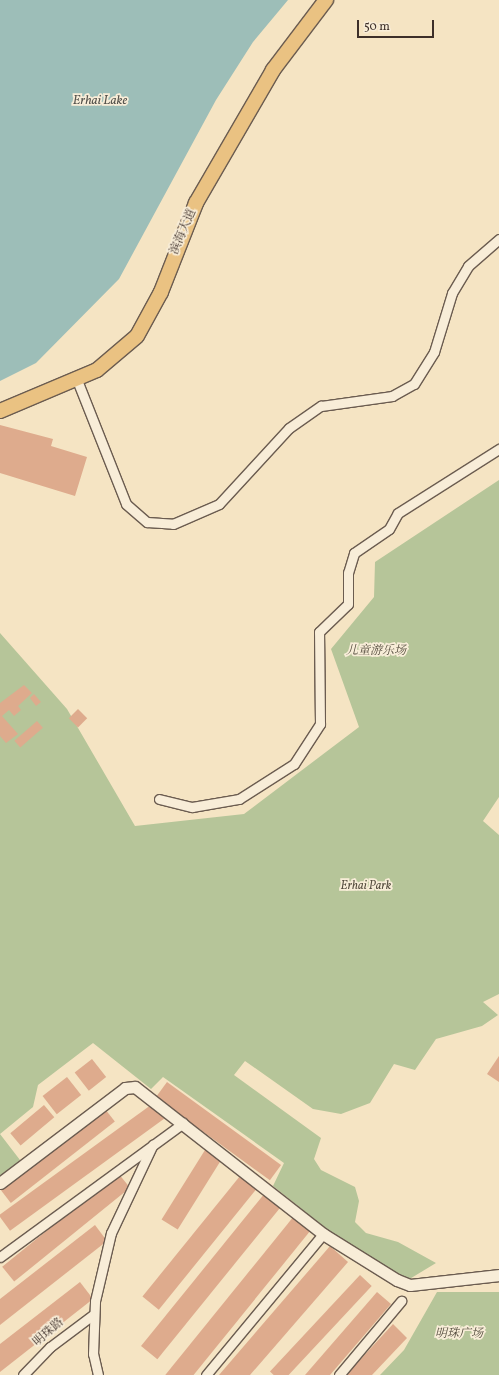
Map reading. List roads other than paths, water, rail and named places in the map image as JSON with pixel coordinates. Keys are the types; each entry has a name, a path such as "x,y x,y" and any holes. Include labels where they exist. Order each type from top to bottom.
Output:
{"main road":[{"name":"滨海大道","path":"0,411 77,380 110,362 142,330 161,292 196,203 273,70 326,0"}],"street":[{"path":"77,380 126,504 147,522 173,524 219,504 289,428 320,406 392,396 414,384 434,352 452,293 468,266 499,240"},
{"path":"159,799 192,807 239,800 294,764 320,724 319,632 348,604 348,573 354,553 389,530 398,513 499,449"},
{"path":"0,1183 125,1088 135,1087 183,1123 323,1234 410,1285 499,1275"},
{"path":"0,1257 183,1123"},
{"path":"98,1375 93,1354 94,1314 111,1233 153,1144"},
{"path":"206,1375 323,1234"},
{"path":"339,1375 401,1301"},
{"name":"明珠路","path":"23,1375 50,1347 94,1314"}],"water":[{"name":"Erhai Lake","path":"0,0 288,0 253,42 216,100 119,279 36,363 0,381"}],"park label":[{"name":"儿童游乐场","path":"376,652"},
{"name":"Erhai Park","path":"366,887"},
{"name":"明珠广场","path":"459,1335"}]}
